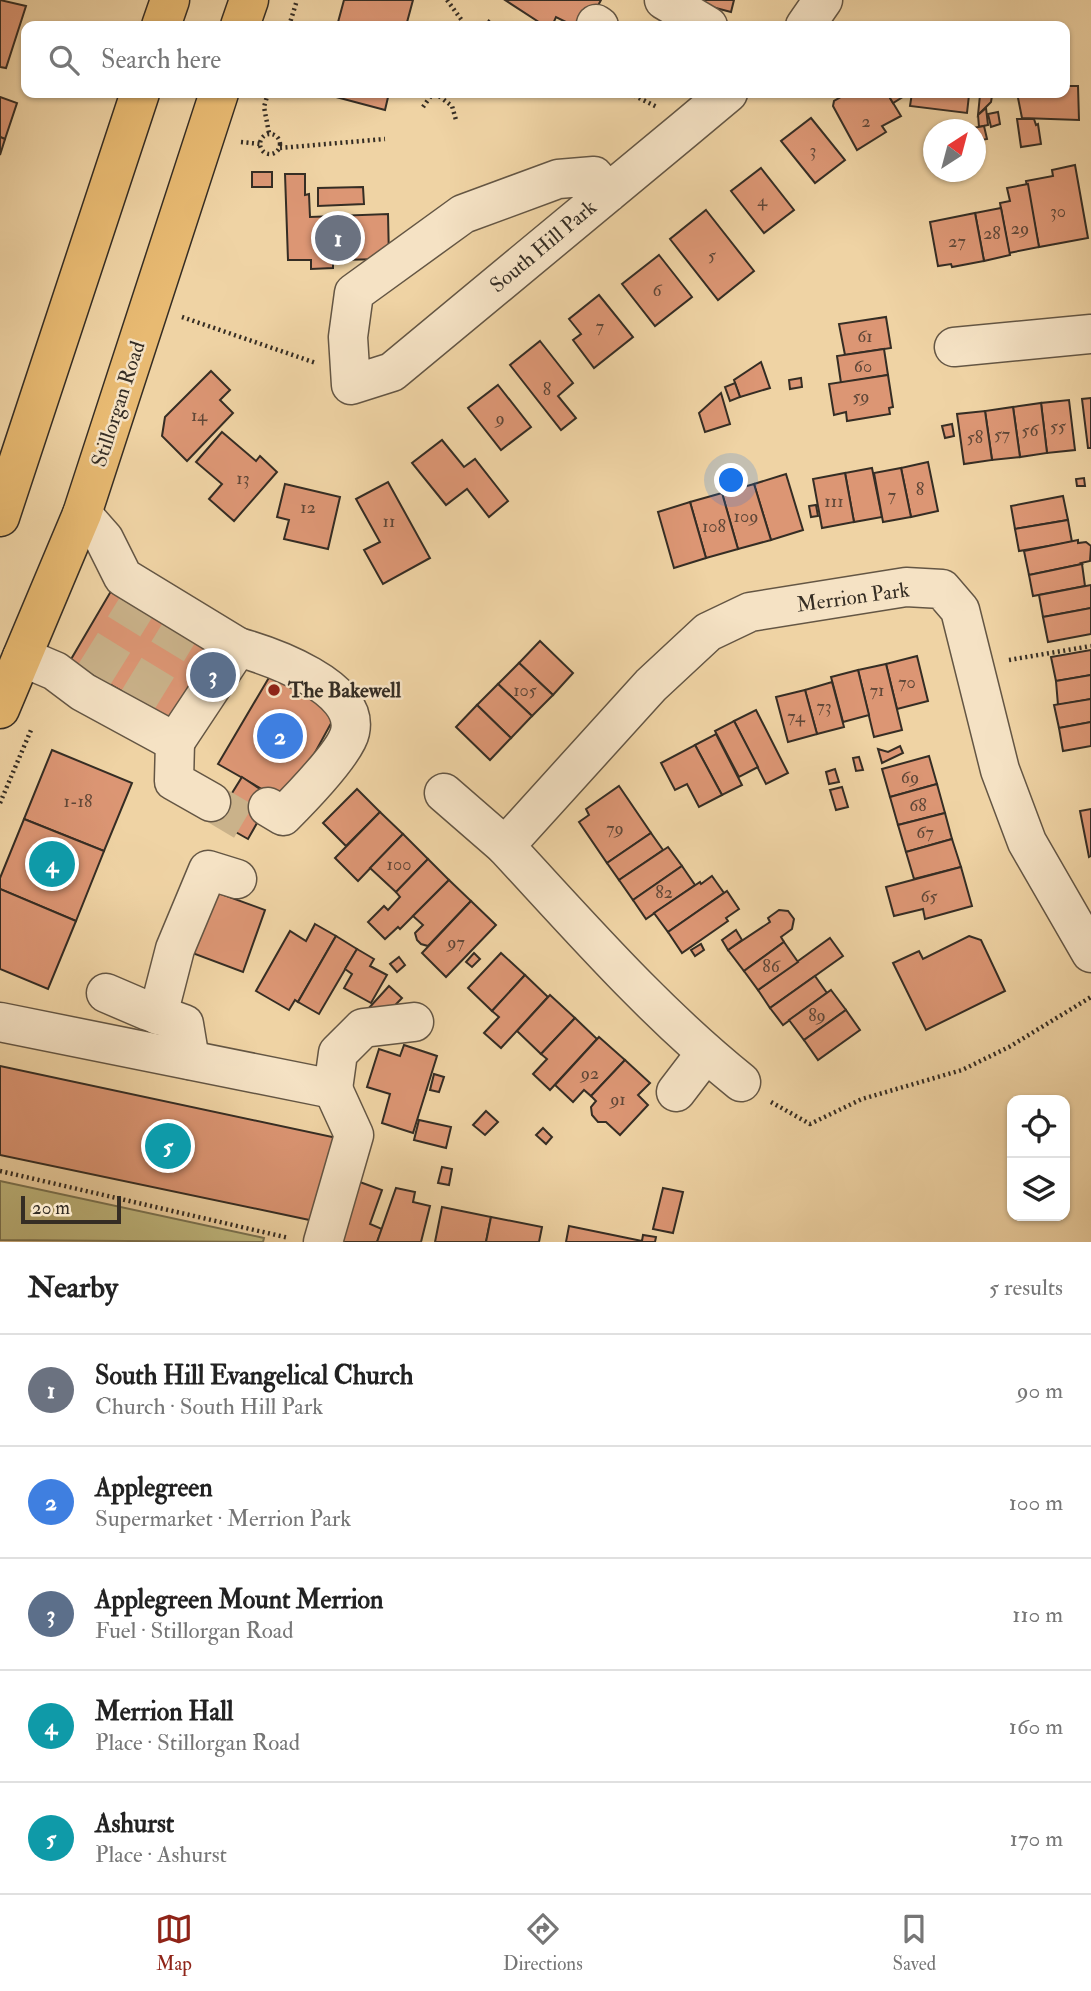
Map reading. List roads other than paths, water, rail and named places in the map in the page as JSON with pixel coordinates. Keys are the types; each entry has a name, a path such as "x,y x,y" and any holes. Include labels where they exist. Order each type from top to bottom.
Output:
{"main road":[{"path":"163,21 170,0"},
{"path":"242,21 249,0"},
{"path":"0,517 138,98"},
{"name":"Stillorgan Road","path":"0,709 82,514 217,98"}],"street":[{"path":"664,0 700,21"},
{"path":"808,21 823,0"},
{"name":"South Hill Park","path":"608,192 594,176 558,179 463,214 354,293 348,337 351,385 392,372 608,192 713,98"},
{"path":"954,347 1091,334"},
{"path":"82,514 104,539 122,577 143,596 238,647 268,655 317,679 342,702 351,719 350,734 330,764 269,817"},
{"name":"Merrion Park","path":"505,846 651,685 708,632 750,612 906,587 942,589 960,610 1000,770 1027,842 1091,953"},
{"path":"175,742 238,647"},
{"path":"22,657 89,683 133,708 175,742 223,795"},
{"path":"444,793 505,846 645,997 705,1054 741,1082"},
{"path":"158,1015 175,949 208,870 237,879"},
{"path":"106,993 184,1024 190,1060"},
{"path":"308,1240 354,1135 333,1088 338,1053 363,1028 414,1022"},
{"path":"0,1023 333,1088"},
{"path":"676,1092 705,1054"}],"tunnel":[{"path":"94,675 140,601"},
{"path":"138,700 183,626"},
{"path":"211,802 255,828"}],"place":[{"name":"South Hill Evangelical Church","path":"338,238"},
{"name":"Applegreen Mount Merrion","path":"213,675"},
{"name":"The Bakewell","path":"274,690"},
{"name":"Applegreen","path":"280,736"},
{"name":"Merrion Hall","path":"52,864"},
{"name":"Ashurst","path":"168,1146"}]}
